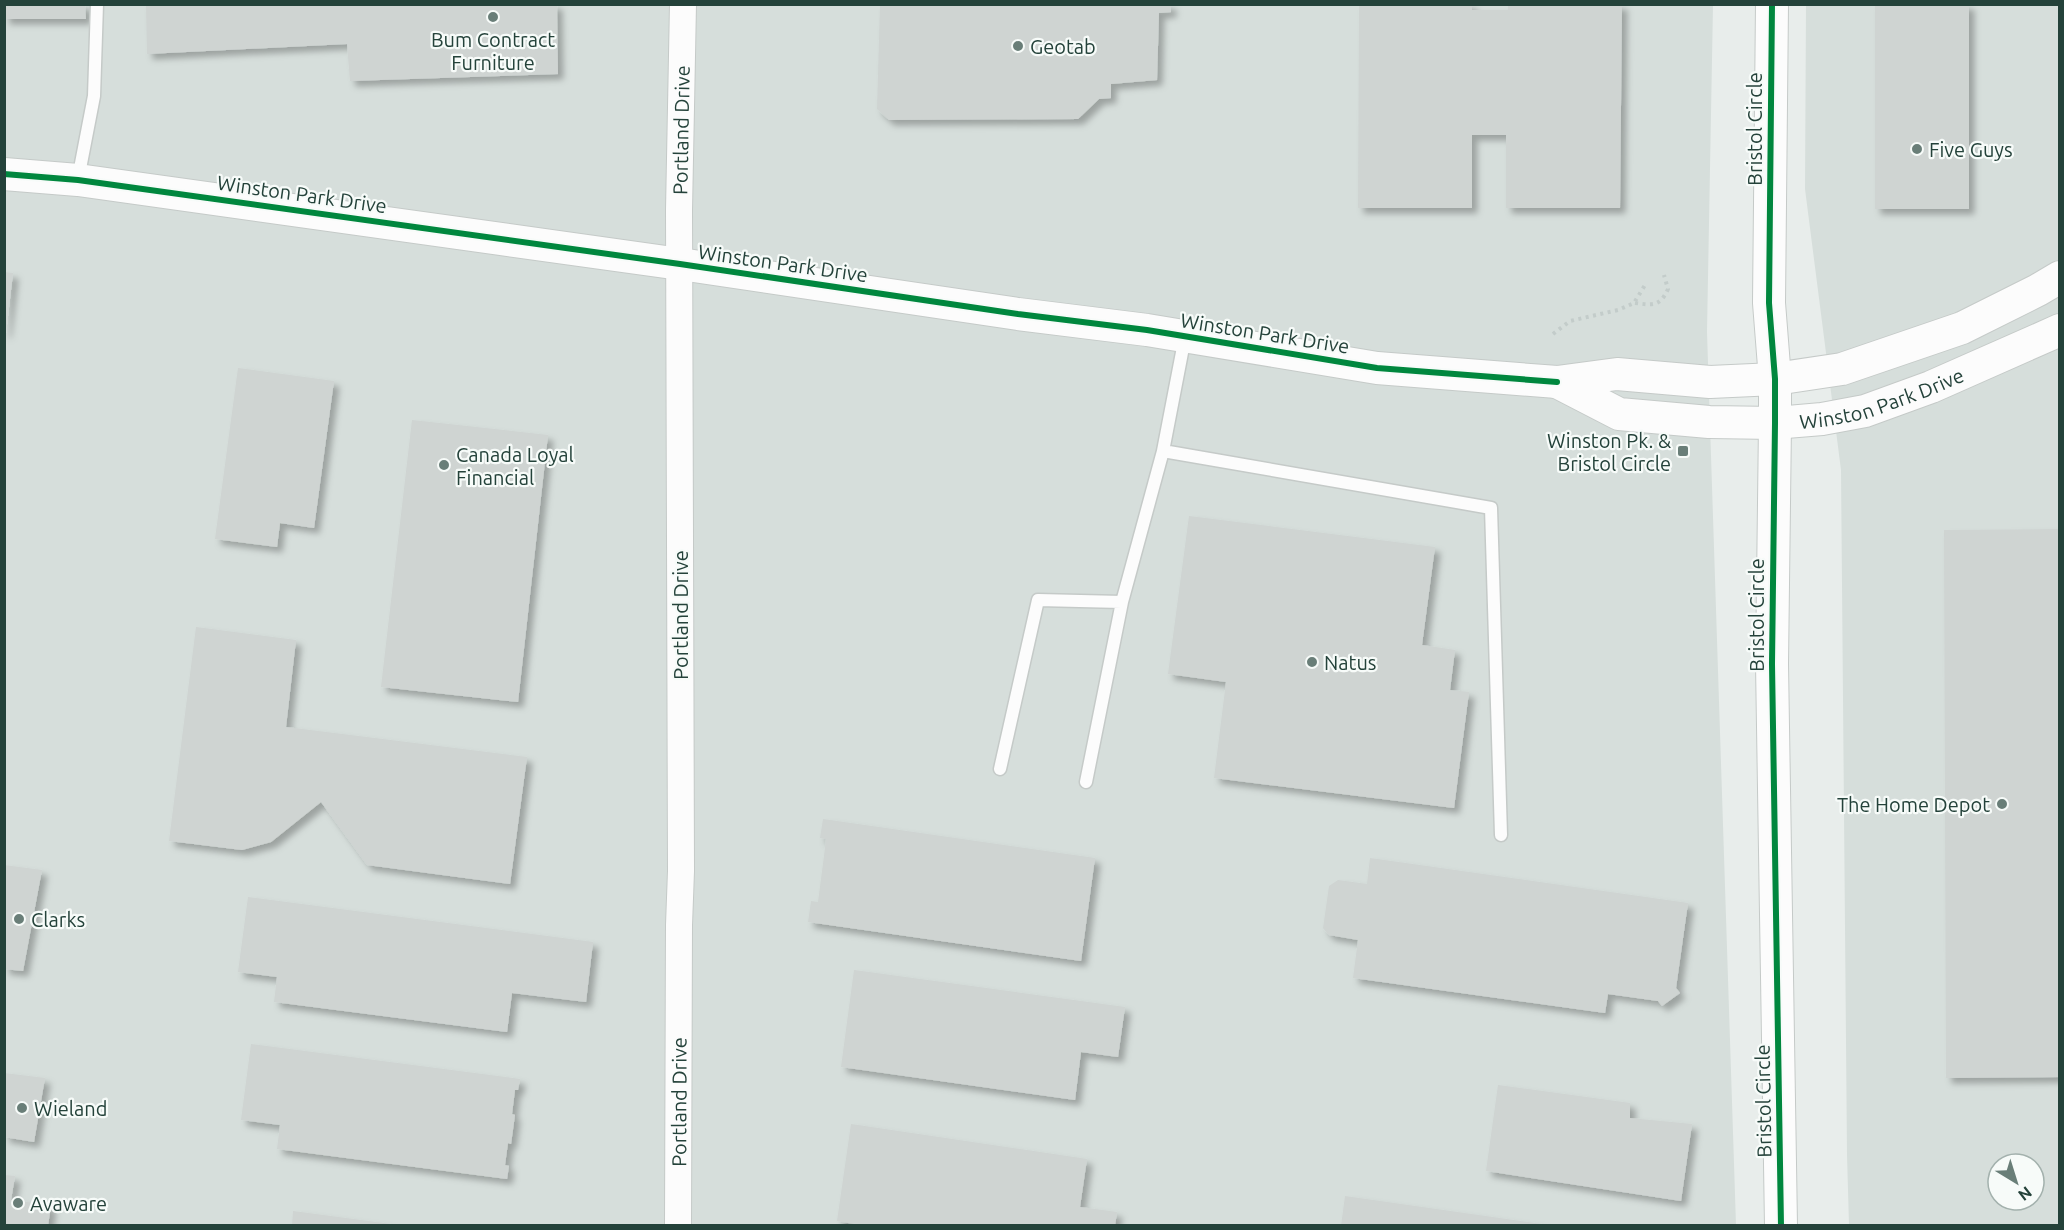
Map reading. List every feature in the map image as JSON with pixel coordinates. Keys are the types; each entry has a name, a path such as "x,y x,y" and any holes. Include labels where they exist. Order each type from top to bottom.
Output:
{"street":[{"name":"Portland Drive","path":"678,1226 681,871 680,264 683,4"},
{"name":"Bristol Circle","path":"1772,4 1769,303 1775,423 1772,664 1781,1226"},
{"name":"Winston Park Drive","path":"4,174 78,180 680,264 1185,336 1377,368 1557,382 1617,374 1698,382 1774,379 1842,369 1962,328 2060,277"},
{"name":"Winston Park Drive","path":"1557,382 1619,414 1709,422 1775,423 1822,419 1865,411 1972,370 2060,330"}],"lane":[{"path":"78,180 94,96 97,4"},
{"path":"1086,782 1122,602 1163,451 1185,336"},
{"path":"1163,451 1491,508 1501,835"},
{"path":"1000,768 1038,600 1122,602"}],"path":[{"path":"1553,334 1570,321 1618,310 1634,303 1653,305 1664,299 1668,289 1664,275"},
{"path":"1634,303 1645,285"}],"shaded area":[{"path":"5,5 1713,5 1707,332 1736,1225 5,1226"},
{"path":"1806,5 2059,5 2059,1225 1849,1225 1841,470 1805,189"}],"building":[{"path":"4,4 85,4 86,19 4,19"},
{"path":"146,4 557,4 558,74 350,81 347,44 147,54"},
{"name":"Geotab","path":"880,4 1171,4 1171,12 1159,13 1157,80 1111,84 1111,98 1099,99 1078,119 889,120 877,109"},
{"path":"1359,4 1472,4 1472,10 1508,10 1508,4 1622,4 1620,208 1506,208 1506,135 1472,135 1472,208 1358,208"},
{"path":"1875,4 1969,4 1969,209 1875,209"},
{"path":"4,272 13,273 6,333 4,333"},
{"path":"238,368 334,381 314,528 280,523 277,547 215,539"},
{"path":"412,420 548,435 518,702 381,687"},
{"name":"Natus","path":"1189,516 1435,547 1422,645 1455,650 1450,690 1469,692 1454,808 1214,778 1226,682 1168,674"},
{"name":"The Home Depot","path":"2060,529 2060,1077 1946,1078 1944,530"},
{"path":"196,627 296,640 286,727 527,757 510,884 367,865 321,802 271,842 242,850 169,841"},
{"path":"823,819 1095,858 1081,961 808,922 811,901 818,902 826,839 820,838"},
{"path":"1370,858 1688,903 1676,988 1680,993 1662,1006 1658,1001 1608,994 1605,1013 1353,978 1358,940 1329,935 1323,928 1329,886 1338,880 1367,884"},
{"name":"Clarks","path":"4,865 42,870 23,971 4,969"},
{"path":"248,897 593,942 586,1002 512,993 507,1032 274,1002 277,977 238,972"},
{"path":"854,970 1125,1007 1118,1057 1081,1052 1075,1100 841,1067"},
{"path":"251,1044 520,1079 518,1090 515,1090 512,1114 515,1115 505,1165 509,1166 507,1179 277,1149 280,1125 241,1120"},
{"name":"Wieland","path":"4,1073 45,1078 34,1142 4,1137"},
{"path":"1498,1085 1630,1103 1630,1118 1692,1124 1681,1201 1486,1171"},
{"path":"851,1124 1087,1159 1080,1207 1117,1212 1115,1226 865,1226 837,1221"},
{"name":"Avaware","path":"4,1175 15,1176 11,1200 51,1205 48,1226 4,1226"},
{"path":"1345,1196 1542,1224 1542,1226 1341,1226"},
{"path":"293,1211 391,1224 391,1226 292,1226"}],"cycle path":[{"path":"1772,4 1769,303 1775,379 1772,664 1781,1226"},
{"path":"4,174 78,180 680,264 1018,314 1147,330 1377,368 1557,382"}],"place":[{"name":"Bum Contract Furniture","path":"493,17"},
{"name":"Geotab","path":"1018,46"},
{"name":"Five Guys","path":"1917,149"},
{"name":"Winston Pk. & Bristol Circle","path":"1683,451"},
{"name":"Canada Loyal Financial","path":"444,465"},
{"name":"Natus","path":"1312,662"},
{"name":"The Home Depot","path":"2002,804"},
{"name":"Clarks","path":"19,919"},
{"name":"Wieland","path":"22,1108"},
{"name":"Avaware","path":"18,1203"}]}
